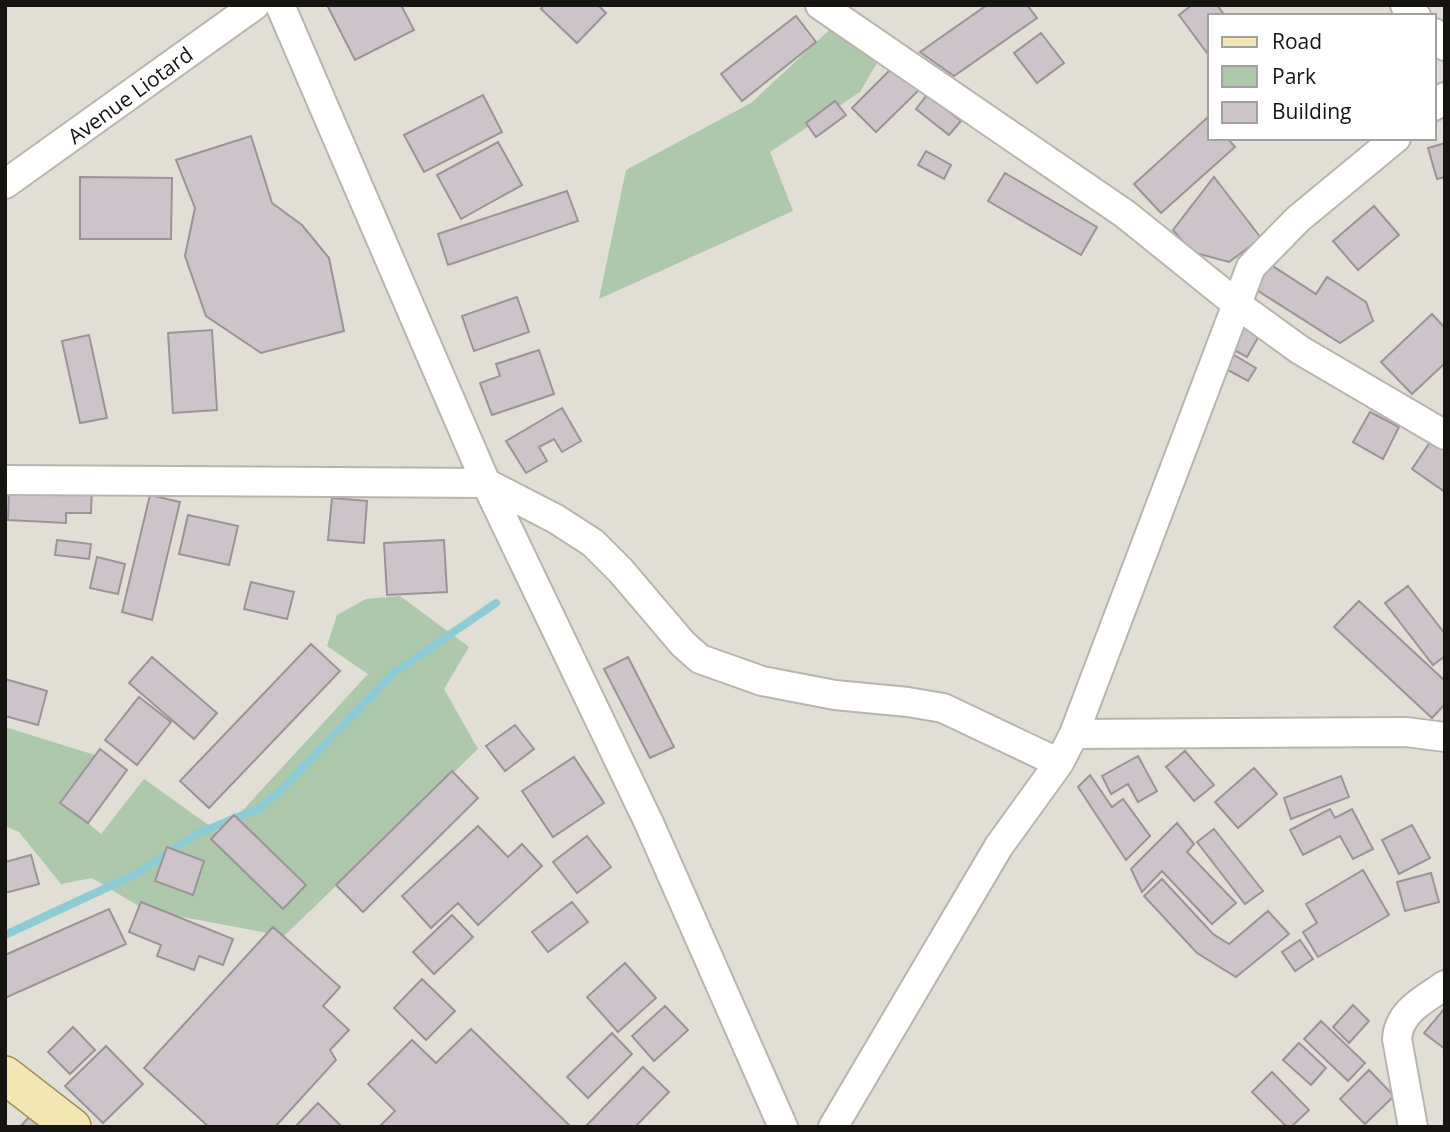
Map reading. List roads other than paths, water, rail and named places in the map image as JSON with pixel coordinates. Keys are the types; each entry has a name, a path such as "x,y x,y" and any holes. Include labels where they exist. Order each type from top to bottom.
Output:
{"main road":[{"path":"5,1075 72,1127"}],"street":[{"name":"Avenue Liotard","path":"5,184 255,5"},
{"path":"280,5 486,483 649,823 783,1127"},
{"path":"820,5 1125,214 1238,305 1300,350 1445,435"},
{"path":"833,1127 999,846 1059,763 1074,734 1251,267 1298,219 1393,140"},
{"path":"5,480 486,483 556,520 593,544 621,570 682,644 700,659 762,681 835,695 943,708 1059,763"},
{"path":"1074,734 1406,732 1445,737"},
{"path":"1413,1127 1397,1039 1398,1025 1406,1013 1445,985"}],"waterway":[{"path":"5,935 136,874 199,833 260,808 279,792 395,672 496,603"}]}
